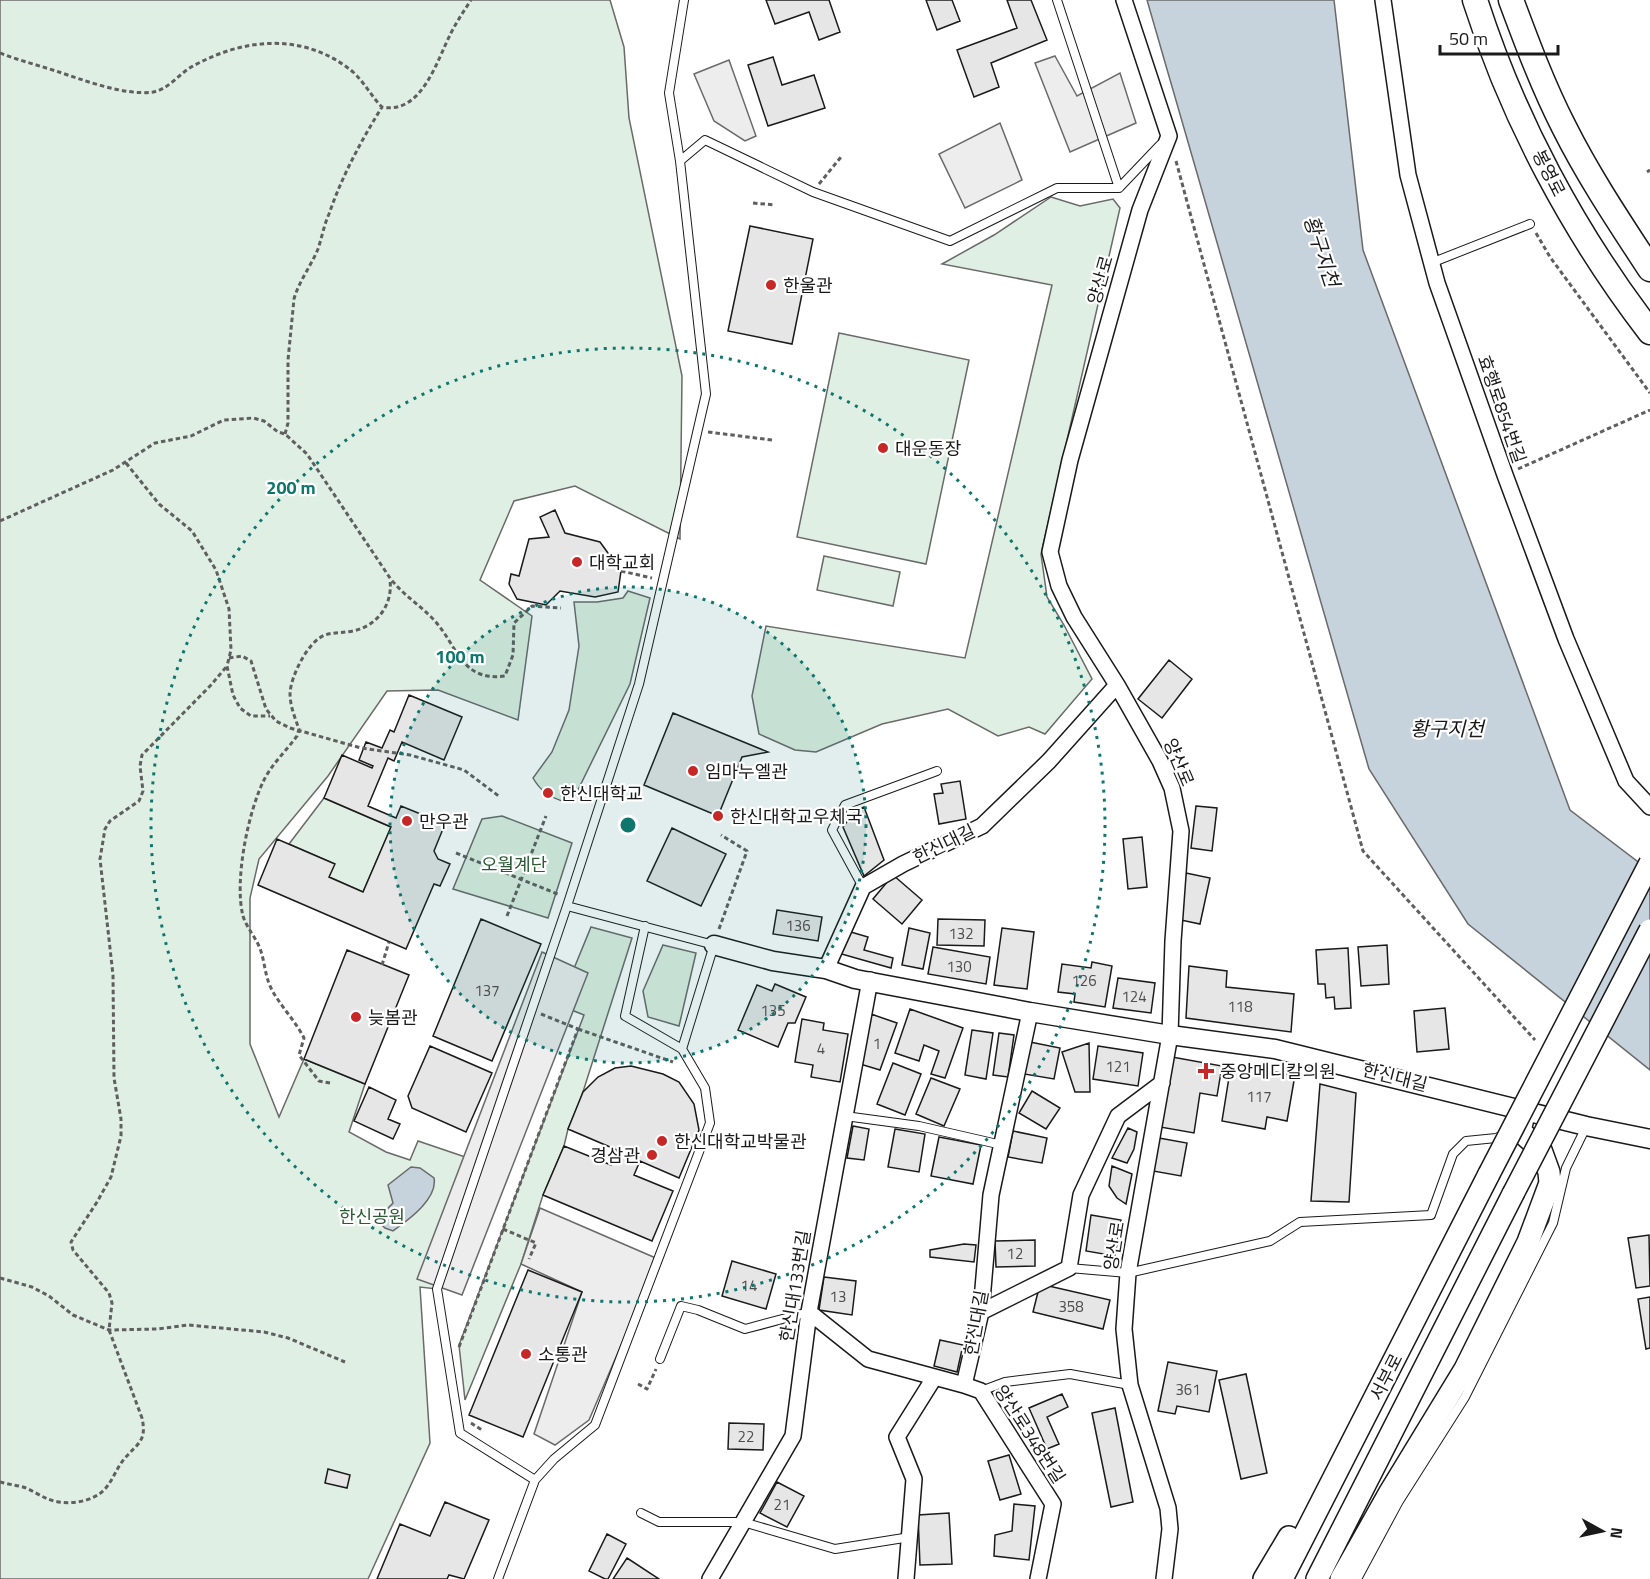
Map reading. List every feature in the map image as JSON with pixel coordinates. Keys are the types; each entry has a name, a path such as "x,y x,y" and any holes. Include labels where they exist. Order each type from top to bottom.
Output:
{"highway":[{"name":"봉영로","path":"1475,0 1529,136 1562,200 1592,250 1650,332"},
{"name":"봉영로","path":"1511,0 1533,59 1564,127 1611,210 1650,269"}],"main road":[{"name":"서부로","path":"1282,1579 1650,863"},
{"name":"서부로","path":"1317,1579 1650,930"},
{"path":"1341,1579 1465,1369 1528,1242 1550,1183 1549,1172 1541,1150 1520,1131 1523,1109"},
{"path":"1264,1579 1373,1401"}],"street":[{"path":"1124,0 1169,136"},
{"name":"효행로854번길","path":"1383,0 1408,175 1431,263 1504,476 1566,639 1626,781 1650,807"},
{"name":"양산로","path":"1164,1579 1170,1529 1168,1508 1130,1385 1124,1329 1128,1273 1170,1035 1173,941 1181,831 1172,788 1164,770 1117,685 1074,617 1059,586 1050,552 1070,460 1140,210 1169,136"},
{"name":"한신대길","path":"862,887 903,864 982,826 1049,761 1117,685"},
{"path":"826,969 862,887"},
{"name":"한신대길","path":"714,945 773,961 826,969 855,979 1030,1012 1170,1035 1275,1049 1586,1126 1650,1139"},
{"name":"한신대133번길","path":"710,1579 793,1436 809,1312 870,981"},
{"name":"한신대길","path":"964,1384 981,1312 991,1195 1030,1012"},
{"path":"981,1312 1069,1268 1081,1195 1118,1116 1161,1083"},
{"name":"양산로348번길","path":"809,1312 868,1359 964,1384 981,1391 1053,1504 1038,1579"},
{"path":"906,1579 914,1479 897,1437 934,1378"}],"lane":[{"path":"535,1480 460,1434 436,1289 569,902 639,684 706,394 680,161 669,93 684,0"},
{"path":"1057,0 1119,188"},
{"path":"680,161 705,140 813,192 950,241 1057,188 1119,188 1169,136"},
{"path":"1431,263 1530,224"},
{"path":"862,887 832,830 845,805 937,771"},
{"path":"569,902 714,945 682,1049"},
{"path":"498,1579 535,1480 554,1459 595,1425 710,1124 705,1088 682,1049 625,1016 645,926"},
{"path":"1069,1268 1128,1273 1270,1241 1300,1222 1431,1215 1453,1154 1466,1141 1496,1138 1506,1133 1523,1109"},
{"path":"845,1116 919,1126 1002,1145"},
{"path":"1357,1579 1399,1501 1464,1397 1548,1233 1553,1223 1566,1168 1586,1126"},
{"path":"660,1359 681,1306 698,1310 746,1329 809,1312"},
{"path":"981,1391 1005,1382 1070,1374 1130,1385"},
{"path":"641,1513 659,1522 743,1522 835,1549 910,1537"}],"path":[{"path":"0,53 98,86 153,92 167,86 195,65 216,56 263,43 286,43 315,51 342,64 366,85 382,107 390,109 400,106 420,92 427,83 452,30 471,0"},
{"path":"285,434 288,423 289,350 297,290 317,252 328,214 342,182 382,107"},
{"path":"1169,136 1363,851 1535,1040"},
{"path":"813,192 841,157"},
{"path":"753,203 775,205"},
{"path":"1530,224 1550,257 1650,393"},
{"path":"1504,476 1650,410"},
{"path":"0,521 126,463 155,443 191,436 224,420 253,418 264,421 278,432 285,434 314,462 332,493 390,578 402,593 436,623 453,649 475,673 490,678 505,676 513,655 514,623 531,606 561,608"},
{"path":"697,430 772,440"},
{"path":"126,463 159,504 192,531 216,570 225,591 229,609 231,631 227,666 230,687 240,708 251,716 270,716"},
{"path":"621,571 663,580"},
{"path":"299,729 291,706 290,692 294,678 311,644 323,636 355,631 375,620 386,609 389,600 390,578"},
{"path":"229,658 242,656 251,661 260,697 270,716 283,725 361,748 410,755 464,770 500,797"},
{"path":"0,1482 24,1488 56,1502 79,1502 100,1494 125,1458 141,1442 144,1429 142,1418 110,1330 112,1303 109,1293 73,1250 71,1242 111,1177 121,1136 121,1119 114,1078 114,986 100,869 101,846 110,821 139,801 143,791 140,766 142,755 227,666"},
{"path":"299,729 264,779 255,805 243,855 241,905 247,925 259,946 271,988 294,1019 304,1038 299,1055 319,1081 330,1083"},
{"path":"507,916 546,816"},
{"path":"714,945 747,851 721,835"},
{"path":"456,853 569,902"},
{"path":"382,964 389,942"},
{"path":"532,1010 578,1029 673,1062"},
{"path":"460,1356 459,1345 578,1029"},
{"path":"503,1229 536,1243 530,1259"},
{"path":"0,1278 32,1287 50,1296 73,1315 110,1330 157,1329 188,1325 264,1332 288,1338 345,1362"},
{"path":"638,1384 647,1389 660,1359"},
{"path":"468,1422 482,1430"}],"green space":[{"name":"한신공원","path":"0,0 610,0 624,47 629,118 682,376 680,539 575,486 514,501 480,580 532,616 518,720 438,690 387,691 328,776 259,859 250,898 250,1044 279,1117 304,1059 365,1084 349,1132 386,1152 410,1160 418,1141 480,1162 437,1289 420,1287 430,1443 368,1579 0,1579"},
{"path":"1051,197 1080,206 1113,199 1120,208 1041,554 1047,597 1092,679 1045,734 1029,727 998,736 948,709 882,724 816,752 795,750 759,734 752,696 766,626 965,658 1052,285 942,264 994,235"},
{"name":"대운동장","path":"839,333 969,360 926,564 797,537"},
{"path":"824,556 900,572 893,606 817,590"},
{"path":"628,591 650,598 630,684 574,798 566,802 543,791 533,778 552,752 569,710 579,646 574,602 597,602 623,598"},
{"path":"324,798 391,827 363,892 329,877 334,864 289,844"},
{"name":"오월계단","path":"502,816 572,843 548,918 453,889 482,819"},
{"path":"591,927 632,938 564,1146 543,1195 521,1264 465,1400 459,1345 584,1015 559,1005"},
{"path":"663,945 696,953 679,1026 648,1017 643,991"}],"shaded area":[{"path":"1055,56 1077,96 1120,73 1136,123 1070,152 1035,63"},
{"path":"729,60 756,136 745,141 714,121 694,74"},
{"path":"1000,123 1022,180 965,208 939,154"},
{"path":"542,952 588,973 462,1295 417,1279"},
{"path":"540,1208 658,1259 589,1420 555,1445 534,1434 582,1292 521,1264"}],"water":[{"name":"황구지천","path":"1147,0 1334,0 1363,250 1570,810 1650,871 1650,1070 1468,924 1369,769"},
{"path":"411,1167 420,1168 434,1178 434,1186 421,1208 393,1231 385,1228 376,1219 377,1214 386,1210 393,1203 388,1185"}],"building":[{"path":"766,0 829,0 840,32 819,40 809,12 775,24"},
{"path":"926,0 952,0 960,21 937,30"},
{"path":"1007,0 1031,0 1047,40 991,63 999,87 974,97 957,50 1017,28"},
{"path":"773,57 782,85 814,75 825,108 768,126 748,65"},
{"name":"한울관","path":"750,226 813,239 792,344 728,331"},
{"path":"555,510 565,533 600,542 621,571 618,592 595,597 560,591 546,605 517,599 509,584 511,574 519,576 529,539 549,537 540,517"},
{"path":"1169,660 1192,679 1162,718 1138,699"},
{"name":"만우관","path":"409,695 462,717 444,760 402,742 394,761 388,758 368,806 396,818 401,806 445,824 434,851 438,859 450,864 440,886 434,884 406,949 258,885 277,839 335,864 329,877 363,892 391,827 324,798 342,755 372,768 373,766 359,760 366,742 382,748 390,730 394,732"},
{"name":"임마누엘관","path":"673,713 768,752 742,757 718,816 644,785"},
{"path":"960,781 966,819 939,824 934,794 943,793 941,784"},
{"path":"1196,806 1217,808 1212,851 1191,848"},
{"path":"864,807 884,860 864,876 843,827 855,811"},
{"path":"672,828 726,854 701,906 647,881"},
{"path":"1142,837 1147,887 1128,889 1123,839"},
{"path":"1186,873 1210,878 1200,924 1176,919"},
{"path":"893,875 922,900 902,924 873,899"},
{"path":"777,910 822,917 818,941 773,934"},
{"path":"481,919 541,944 492,1061 433,1036"},
{"path":"938,919 985,920 984,946 937,945"},
{"path":"909,928 930,933 923,969 902,965"},
{"path":"1002,928 1034,932 1027,989 994,985"},
{"path":"844,930 868,937 864,950 893,958 891,968 838,953"},
{"path":"1387,945 1389,984 1361,986 1358,947"},
{"path":"933,947 990,957 986,984 928,974"},
{"path":"1348,948 1351,1008 1335,1009 1334,997 1326,998 1325,984 1318,984 1316,950"},
{"name":"늦봄관","path":"347,950 409,975 365,1084 304,1059"},
{"path":"1092,962 1112,966 1105,1007 1074,1002 1075,994 1058,992 1062,964 1091,968"},
{"path":"1189,966 1227,971 1226,987 1294,994 1291,1032 1186,1018"},
{"path":"1118,978 1155,983 1151,1013 1113,1008"},
{"path":"775,984 806,997 795,1023 788,1023 778,1047 738,1030 757,985 772,991"},
{"path":"1445,1008 1449,1049 1417,1052 1414,1011"},
{"path":"910,1009 963,1028 945,1078 931,1074 939,1051 924,1045 919,1061 895,1053"},
{"path":"871,1014 897,1023 880,1070 860,1064"},
{"path":"802,1019 824,1023 823,1030 848,1034 840,1082 811,1077 813,1065 795,1062"},
{"path":"972,1030 993,1033 986,1079 965,1075"},
{"path":"999,1033 1014,1035 1008,1077 993,1075"},
{"path":"1030,1042 1060,1048 1054,1079 1024,1074"},
{"path":"1089,1043 1090,1092 1075,1092 1062,1052"},
{"path":"430,1046 492,1073 466,1132 412,1108 408,1096"},
{"path":"1098,1046 1143,1053 1138,1086 1093,1079"},
{"path":"1172,1057 1222,1066 1217,1096 1200,1093 1194,1133 1160,1127"},
{"path":"893,1063 921,1074 905,1115 877,1104"},
{"path":"1231,1065 1295,1075 1287,1121 1267,1117 1265,1129 1222,1121"},
{"name":"경삼관","path":"631,1066 663,1074 679,1082 694,1104 699,1130 679,1178 640,1161 634,1175 673,1191 652,1241 543,1195 564,1146 611,1165 617,1150 568,1129 583,1092 598,1077 615,1068"},
{"path":"931,1078 960,1089 944,1126 916,1114"},
{"path":"1320,1084 1356,1093 1349,1202 1311,1201"},
{"path":"369,1087 396,1100 388,1119 400,1124 393,1139 354,1121"},
{"path":"1032,1091 1060,1108 1046,1129 1019,1113"},
{"path":"853,1126 869,1129 864,1160 847,1158"},
{"path":"1128,1128 1137,1132 1134,1149 1127,1163 1112,1158"},
{"path":"895,1129 925,1134 919,1172 888,1167"},
{"path":"1013,1131 1047,1138 1042,1163 1008,1157"},
{"path":"939,1137 981,1145 973,1184 931,1176"},
{"path":"1159,1138 1187,1143 1181,1176 1153,1171"},
{"path":"1112,1166 1132,1174 1126,1204 1117,1198 1109,1186"},
{"path":"1091,1215 1121,1220 1115,1256 1086,1251"},
{"path":"1649,1235 1650,1286 1636,1288 1628,1238"},
{"path":"1035,1240 1035,1266 996,1267 995,1241"},
{"path":"964,1244 976,1245 974,1262 930,1257 930,1250"},
{"path":"732,1261 776,1274 766,1309 722,1296"},
{"name":"소통관","path":"528,1270 582,1292 523,1437 469,1415"},
{"path":"824,1277 856,1281 852,1315 819,1310"},
{"path":"1040,1284 1110,1300 1103,1329 1033,1312"},
{"path":"1650,1297 1650,1348 1646,1349 1638,1299"},
{"path":"940,1340 963,1345 957,1372 934,1366"},
{"path":"1168,1362 1217,1371 1209,1412 1177,1406 1175,1414 1158,1411"},
{"path":"1246,1374 1267,1473 1241,1479 1219,1380"},
{"path":"1062,1394 1068,1407 1047,1417 1059,1444 1047,1449 1029,1408"},
{"path":"1115,1408 1133,1502 1111,1507 1092,1413"},
{"path":"729,1423 764,1424 763,1450 728,1449"},
{"path":"1009,1455 1021,1494 1000,1500 988,1461"},
{"path":"328,1469 350,1475 347,1488 325,1483"},
{"path":"777,1482 804,1496 787,1527 760,1513"},
{"path":"445,1502 489,1520 464,1579 449,1575 447,1579 377,1579 400,1524 430,1536"},
{"path":"1014,1504 1035,1506 1029,1560 994,1556 995,1535 1012,1531"},
{"path":"949,1513 952,1564 920,1565 918,1515"},
{"path":"607,1534 626,1544 608,1579 605,1579 589,1571"},
{"path":"627,1558 659,1579 613,1579"}],"place":[{"name":"한울관","path":"771,285"},
{"name":"대운동장","path":"883,448"},
{"name":"대학교회","path":"577,562"},
{"name":"임마누엘관","path":"693,771"},
{"name":"한신대학교","path":"548,793"},
{"name":"한신대학교우체국","path":"718,816"},
{"name":"만우관","path":"407,821"},
{"name":"늦봄관","path":"356,1017"},
{"name":"중앙메디칼의원","path":"1206,1071"},
{"name":"한신대학교박물관","path":"662,1141"},
{"name":"경삼관","path":"652,1155"},
{"name":"소통관","path":"526,1354"}]}
